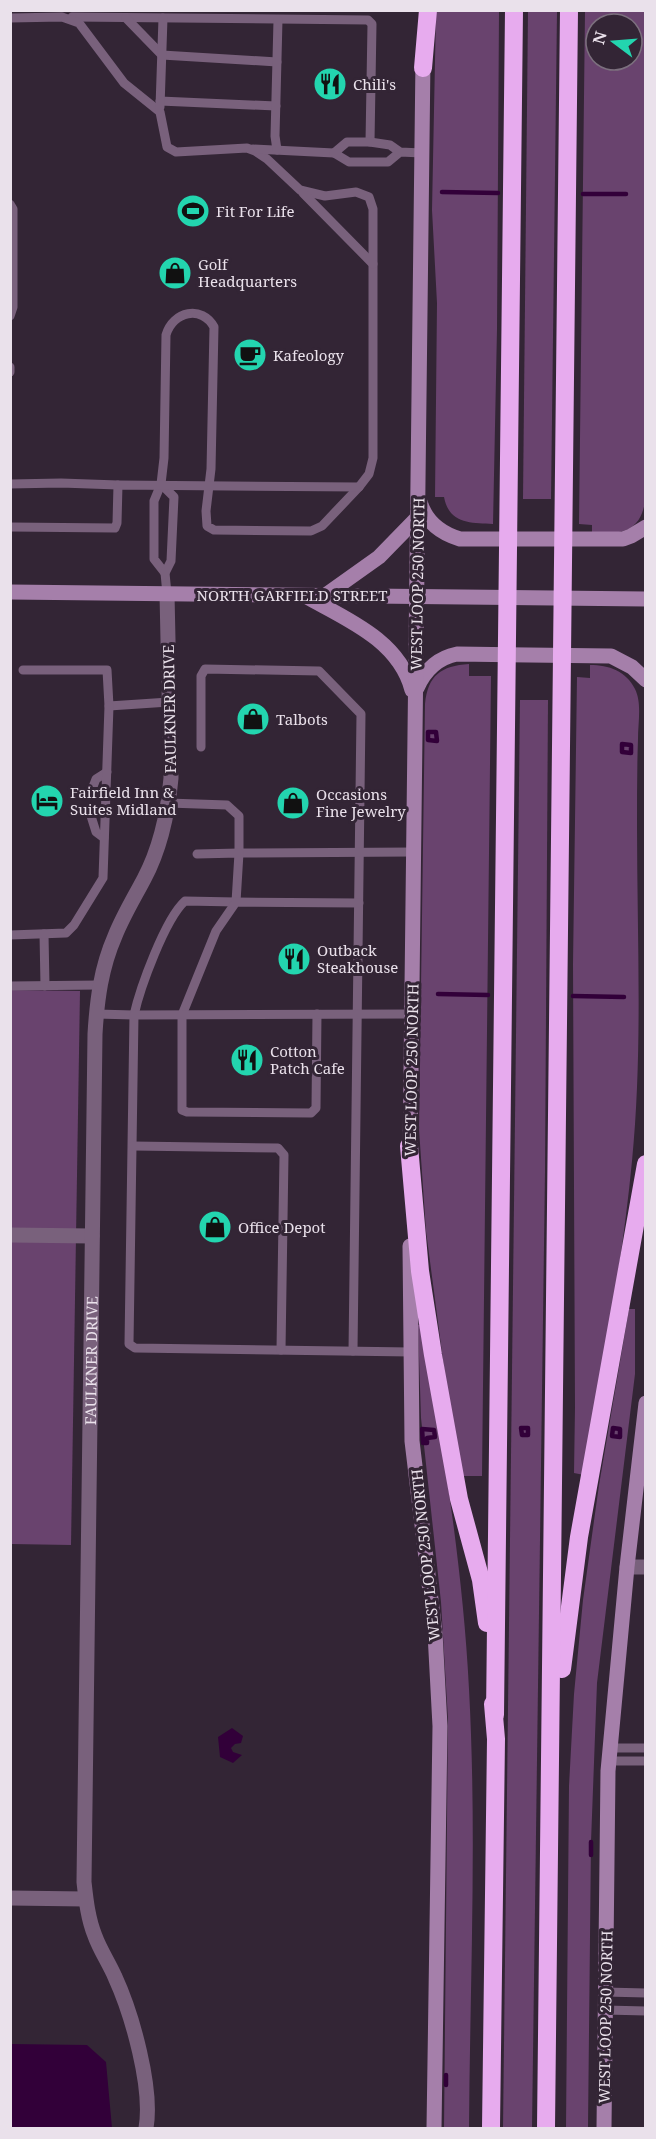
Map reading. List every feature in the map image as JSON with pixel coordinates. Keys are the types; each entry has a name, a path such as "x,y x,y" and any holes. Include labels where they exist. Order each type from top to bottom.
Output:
{"highway":[{"path":"423,68 426,10"},
{"path":"491,2128 514,10"},
{"path":"546,2128 569,10"},
{"path":"409,1146 424,1299 459,1499 481,1580 488,1625 495,1715"},
{"path":"550,1829 562,1661 579,1537 645,1164"}],"main road":[{"name":"WEST LOOP 250 NORTH","path":"423,68 409,1146 412,1441 435,1633 440,1726 434,2128"},
{"path":"418,496 424,514 435,528 460,539 623,539 645,527"},
{"path":"326,595 383,554 418,517"},
{"name":"NORTH GARFIELD STREET","path":"10,592 645,599"},
{"path":"303,595 368,631 395,655 409,678 416,698"},
{"path":"416,698 421,680 430,668 442,659 457,654 611,656 632,667 645,680"},
{"name":"WEST LOOP 250 NORTH","path":"604,2128 610,1754 645,1403"}],"street":[{"name":"FAULKNER DRIVE","path":"146,2128 144,2073 132,2020 115,1975 95,1937 85,1899 92,1236 96,1014 99,985 119,925 153,861 168,803 171,778 166,594"},
{"path":"10,1235 92,1236"},
{"path":"627,1567 645,1567"},
{"path":"10,1898 85,1899"}],"lane":[{"path":"62,17 79,23 124,83 160,112"},
{"path":"10,18 368,20 372,24 370,142"},
{"path":"126,18 162,55 277,62"},
{"path":"163,18 160,112 167,147 176,152 247,148 334,153 349,162 388,162 400,152"},
{"path":"277,150 278,20"},
{"path":"160,101 276,106"},
{"path":"334,153 347,142 370,142 390,145 400,152 422,153"},
{"path":"247,148 267,159 373,264"},
{"path":"165,573 154,559 154,501 161,484 164,458 166,335 168,326 176,318 186,314 199,315 210,320 214,327 207,526 214,531 311,531 322,526 369,474 373,458 373,209 369,197 356,192 325,196 300,190"},
{"path":"10,204 14,209 12,224 13,307 10,316"},
{"path":"10,484 359,487"},
{"path":"161,484 174,497 171,561 165,573 166,594"},
{"path":"10,527 115,528 118,485"},
{"path":"201,747 201,676 205,669 319,671 361,714 353,1351"},
{"path":"10,935 66,933 74,925 103,878 109,706 107,670 23,670"},
{"path":"109,706 169,702"},
{"path":"91,792 96,779 106,772"},
{"path":"168,803 227,805 239,816 236,902 216,931 182,1015 182,1110 187,1112 311,1113 316,1108 317,1014"},
{"path":"91,816 96,832 104,838"},
{"path":"197,854 414,852"},
{"path":"359,903 185,901 180,905 148,970 134,1015 129,1344 135,1348 411,1352"},
{"path":"44,934 45,986"},
{"path":"10,986 99,985"},
{"path":"96,1014 411,1014"},
{"path":"133,1146 278,1148 284,1155 281,1350"},
{"path":"610,1754 645,1748"},
{"path":"610,1754 645,1761"},
{"path":"605,1992 645,1993"},
{"path":"605,2010 645,2011"}],"shaded area":[{"path":"436,11 499,11 493,524 462,520 451,512 444,497 435,497 437,303 432,210"},
{"path":"528,11 557,11 551,499 523,499"},
{"path":"585,11 645,11 645,502 638,521 626,530 592,535 592,525 579,524 584,72 644,72 644,12"},
{"path":"469,664 469,676 491,676 482,1476 462,1476 446,1383 426,1231 419,1129 425,704 429,686 438,674 451,667"},
{"path":"590,665 604,666 622,673 635,689 638,700 639,993 635,1119 628,1200 611,1318 584,1475 574,1473 573,964 577,677 590,678"},
{"path":"520,700 548,700 545,1171 532,2128 503,2128"},
{"path":"11,990 80,991 71,1545 11,1544"},
{"path":"629,1309 635,1309 635,1374 597,1683 591,1842 588,2128 566,2128 569,1786 574,1694 583,1600 599,1485"},
{"path":"418,1325 424,1325 451,1507 462,1598 469,1689 473,1854 469,2128 444,2128 448,1719 441,1602 421,1418"},
{"path":"232,1728 243,1736 241,1743 231,1748 233,1752 242,1755 233,1763 220,1757 218,1737"},
{"path":"11,2044 87,2045 106,2062 112,2128 11,2128"}],"waterway":[{"path":"442,192 498,193"},
{"path":"583,194 626,194"},
{"path":"428,732 436,732 437,741 428,740 428,732"},
{"path":"622,744 631,745 631,753 622,752 622,744"},
{"path":"438,994 488,995"},
{"path":"573,996 624,997"},
{"path":"521,1428 528,1428 528,1435 522,1435 521,1428"},
{"path":"613,1428 620,1429 620,1437 612,1436 613,1428"},
{"path":"422,1429 434,1430 435,1437 427,1438 427,1443 423,1443 422,1429"},
{"path":"591,1842 591,1855"},
{"path":"446,2075 446,2085"}],"place":[{"name":"Chili's","path":"330,84"},
{"name":"Fit For Life","path":"193,211"},
{"name":"Golf Headquarters","path":"175,273"},
{"name":"Kafeology","path":"250,355"},
{"name":"Talbots","path":"253,719"},
{"name":"Fairfield Inn & Suites Midland","path":"47,801"},
{"name":"Occasions Fine Jewelry","path":"293,803"},
{"name":"Outback Steakhouse","path":"294,959"},
{"name":"Cotton Patch Cafe","path":"247,1060"},
{"name":"Office Depot","path":"215,1227"}]}
